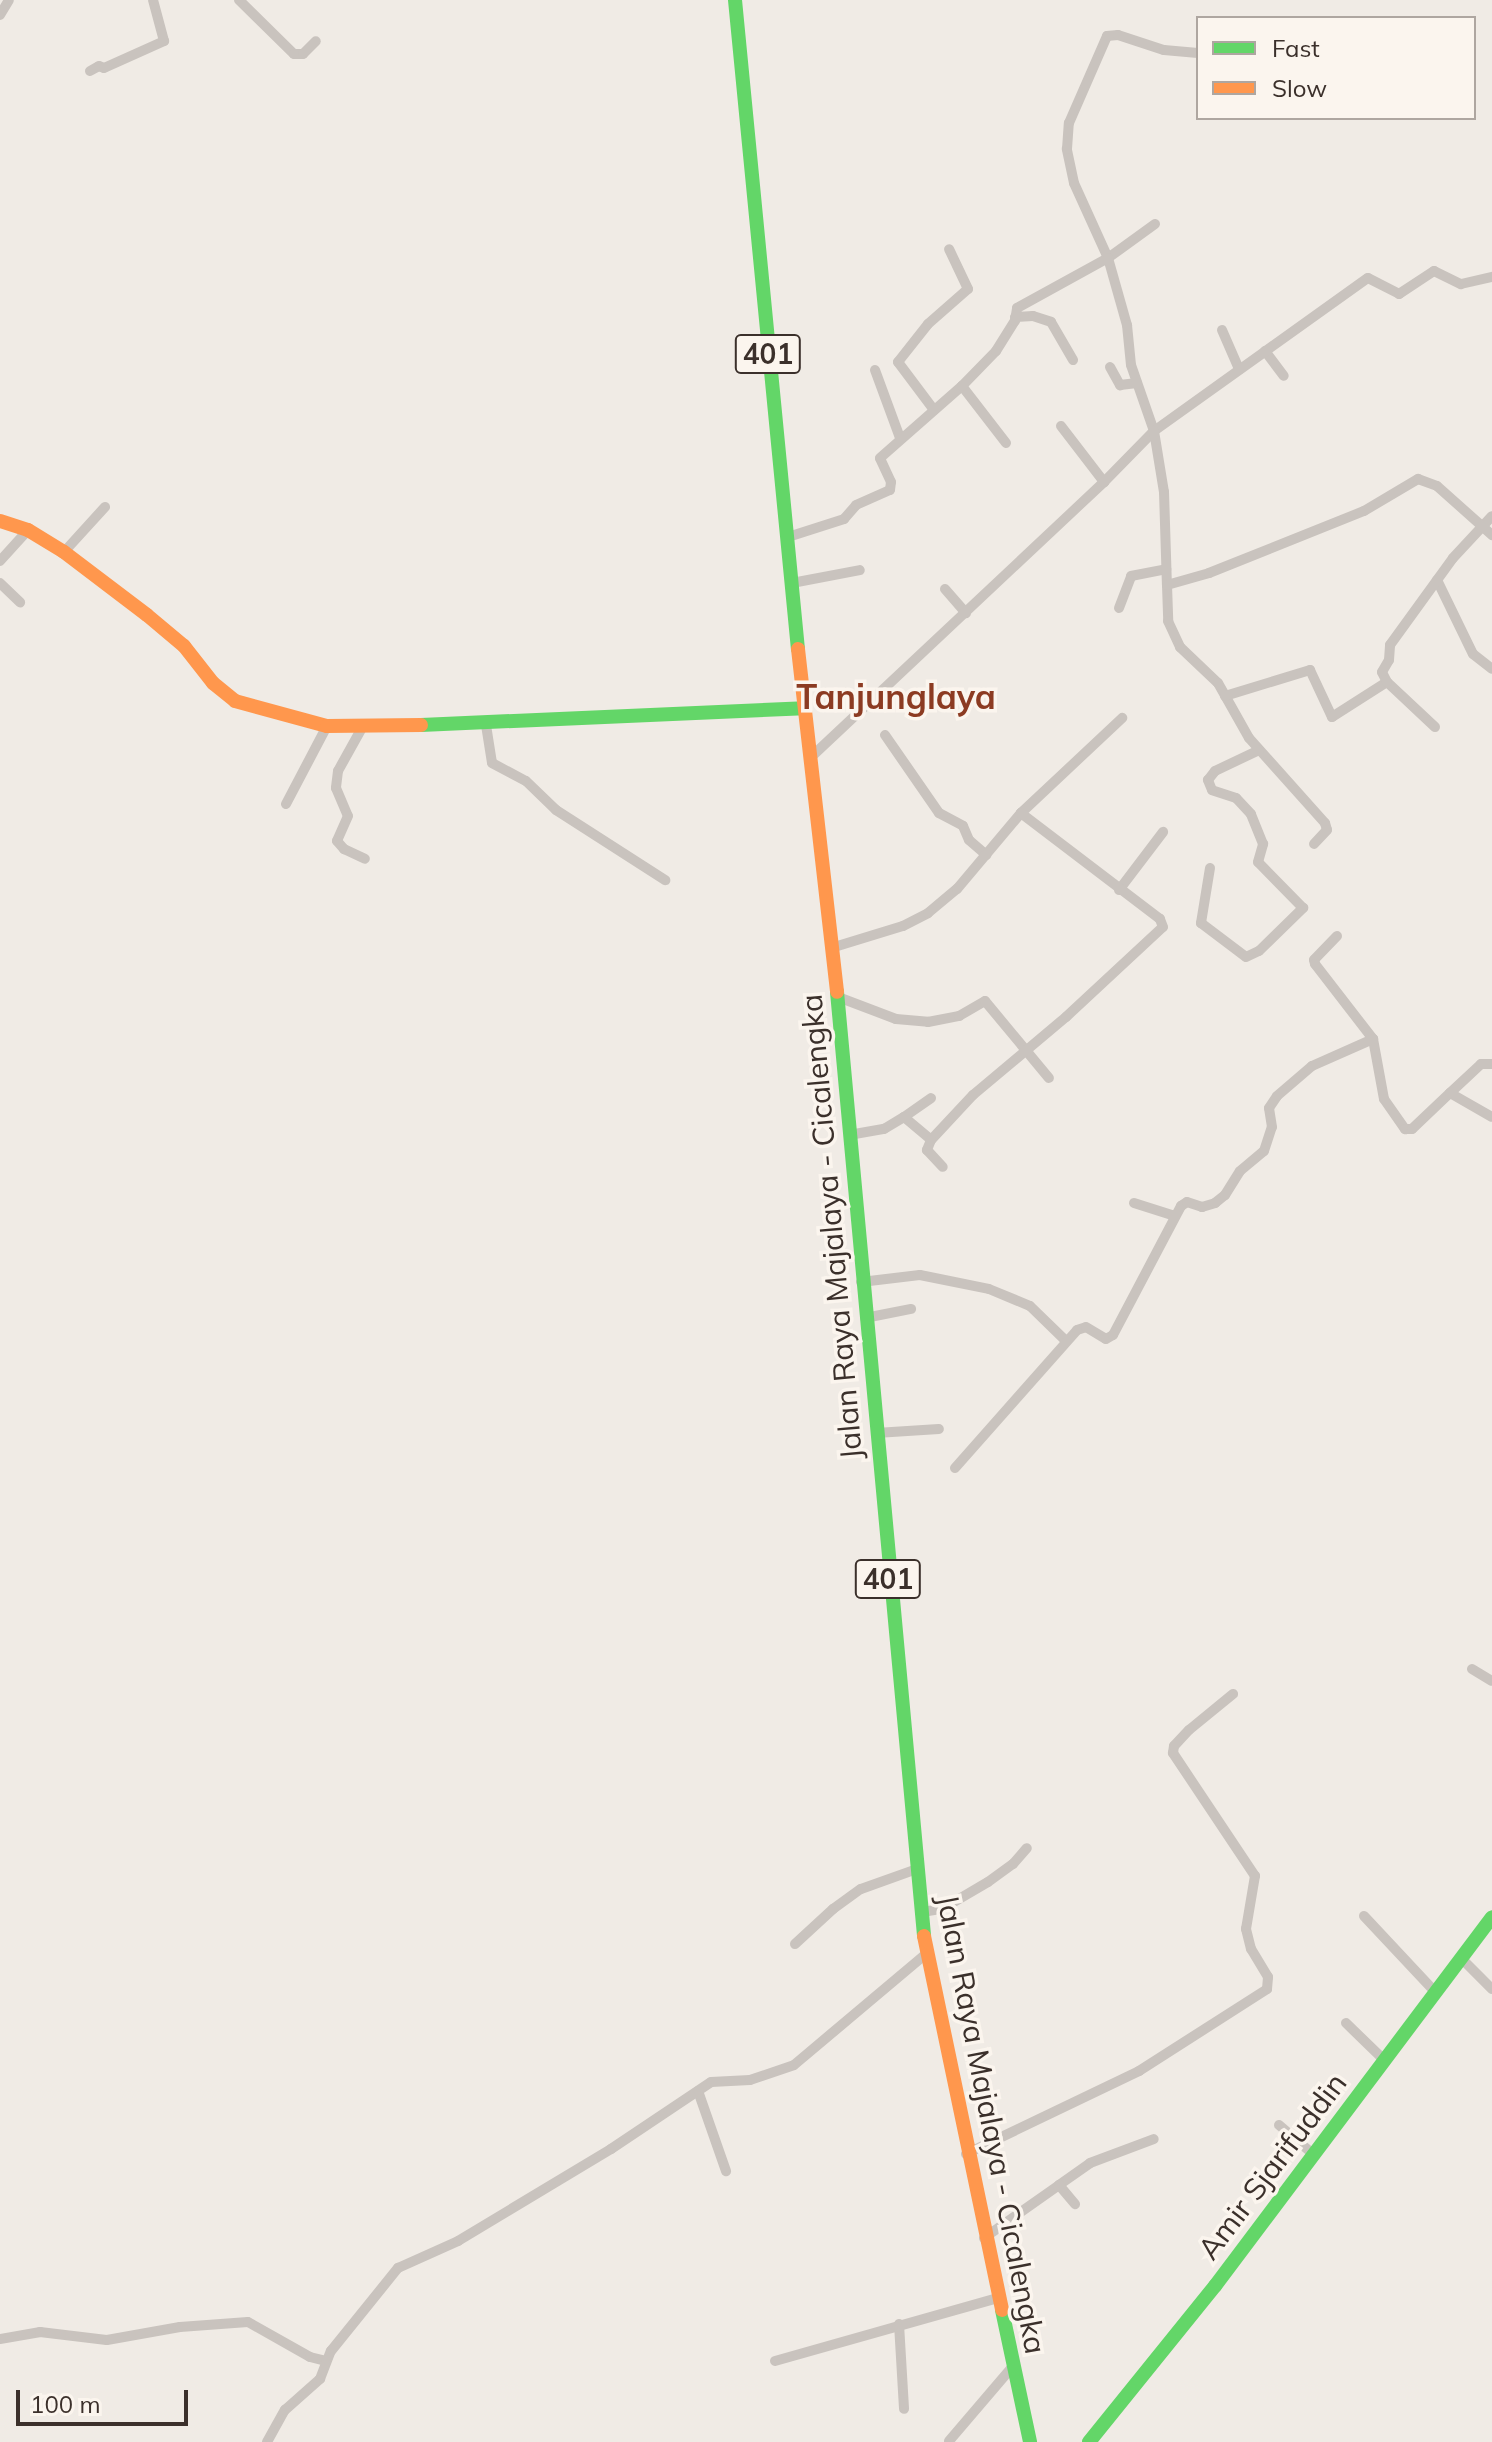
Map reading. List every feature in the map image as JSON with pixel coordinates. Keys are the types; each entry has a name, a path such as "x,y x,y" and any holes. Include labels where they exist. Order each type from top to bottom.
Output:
{"main road":[{"name":"Jalan Raya Majalaya - Cicalengka","path":"735,0 809,759 838,997 861,1282 926,1954 966,2154 1030,2442"},
{"path":"0,521 28,530 64,552 168,631 226,695 267,711 327,726 486,725 804,708"},
{"name":"Amir Sjarifuddin","path":"1089,2442 1215,2286 1492,1917"}],"street":[{"path":"0,15 9,0"},
{"path":"90,71 99,66 107,67 164,41 166,37 153,0"},
{"path":"239,0 294,54 303,54 316,41"},
{"path":"1196,53 1164,50 1118,35 1107,36 1069,123 1067,149 1074,183 1108,258 1127,325 1130,357 1154,431 1162,478 1168,621 1180,647 1218,683 1259,750 1325,823 1327,830 1314,844"},
{"path":"788,537 844,519 856,505 890,490 891,482 880,458 962,386 996,351 1017,308 1108,258 1155,224"},
{"path":"934,410 898,362 928,324 968,289 949,249"},
{"path":"809,759 1104,482 1154,431 1239,369 1336,305 1368,278 1399,294 1434,271 1461,284 1492,277"},
{"path":"1015,317 1033,316 1051,322 1073,360"},
{"path":"1222,330 1239,369"},
{"path":"1265,351 1284,376"},
{"path":"1110,367 1120,385 1137,383"},
{"path":"875,370 900,438"},
{"path":"962,386 1006,443"},
{"path":"1061,426 1104,482"},
{"path":"1167,585 1209,573 1364,511 1418,479 1437,486 1492,535"},
{"path":"64,552 105,507"},
{"path":"1435,727 1387,682 1382,672 1389,660 1390,645 1437,580 1492,516"},
{"path":"0,561 28,530"},
{"path":"1119,608 1131,576 1166,569"},
{"path":"792,583 860,570"},
{"path":"1437,580 1473,654 1492,669"},
{"path":"0,583 20,602"},
{"path":"945,589 966,613"},
{"path":"1225,696 1310,670 1332,717 1387,682"},
{"path":"831,948 903,926 928,913 957,889 1021,813 1122,718"},
{"path":"486,725 492,763 526,781 536,795 566,817 665,880"},
{"path":"286,804 327,726"},
{"path":"363,726 338,771 336,788 348,816 337,841 344,849 365,859"},
{"path":"885,735 941,815 963,826 969,840 986,855"},
{"path":"1210,868 1201,923 1246,957 1259,951 1303,908 1258,862 1263,844 1251,814 1236,798 1212,790 1208,780 1215,771 1259,750"},
{"path":"943,1167 927,1150 931,1140 973,1095 1163,927 1162,920 1021,813"},
{"path":"1119,890 1163,832"},
{"path":"1337,936 1314,960 1315,964 1373,1039 1384,1099 1405,1129 1412,1129 1481,1064 1492,1064"},
{"path":"838,997 896,1019 928,1022 959,1016 985,1001 1049,1078"},
{"path":"955,1468 1065,1340 1083,1327 1103,1338 1113,1335 1184,1203 1202,1207 1215,1203 1225,1195 1240,1171 1259,1158 1271,1135 1271,1104 1305,1071 1373,1039"},
{"path":"1450,1093 1492,1117"},
{"path":"849,1135 884,1129 931,1098"},
{"path":"904,1117 931,1140"},
{"path":"1134,1203 1175,1216"},
{"path":"861,1282 920,1275 989,1289 1030,1306 1065,1340"},
{"path":"865,1318 911,1309"},
{"path":"876,1433 939,1429"},
{"path":"1472,1669 1492,1681"},
{"path":"966,2154 1139,2071 1267,1989 1268,1977 1251,1949 1246,1929 1255,1876 1173,1753 1174,1746 1189,1730 1233,1694"},
{"path":"922,1912 942,1909 988,1882 1013,1864 1027,1848"},
{"path":"795,1944 833,1909 861,1889 917,1869"},
{"path":"1364,1916 1435,1992"},
{"path":"267,2442 285,2410 320,2379 326,2361 398,2268 458,2241 611,2149 711,2082 750,2080 794,2065 926,1954"},
{"path":"1461,1958 1492,1989"},
{"path":"1346,2023 1384,2060"},
{"path":"698,2091 726,2171"},
{"path":"1279,2125 1313,2154"},
{"path":"984,2238 1090,2163 1154,2139"},
{"path":"1059,2185 1075,2204"},
{"path":"775,2361 998,2298"},
{"path":"0,2339 40,2332 107,2340 180,2327 248,2322 310,2357 326,2361"},
{"path":"899,2324 904,2409"},
{"path":"949,2441 1013,2366"}],"traffic: fast":[{"path":"735,0 798,649"},
{"path":"421,725 804,708"},
{"path":"837,992 924,1936"},
{"path":"1089,2442 1215,2286 1492,1917"},
{"path":"1002,2310 1030,2442"}],"traffic: slow":[{"path":"0,521 28,530 64,552 147,615 184,646 213,683 235,701 327,726 421,725"},
{"path":"798,649 837,992"},
{"path":"924,1936 1002,2310"}],"district":[{"name":"Tanjunglaya","path":"896,697"}]}
